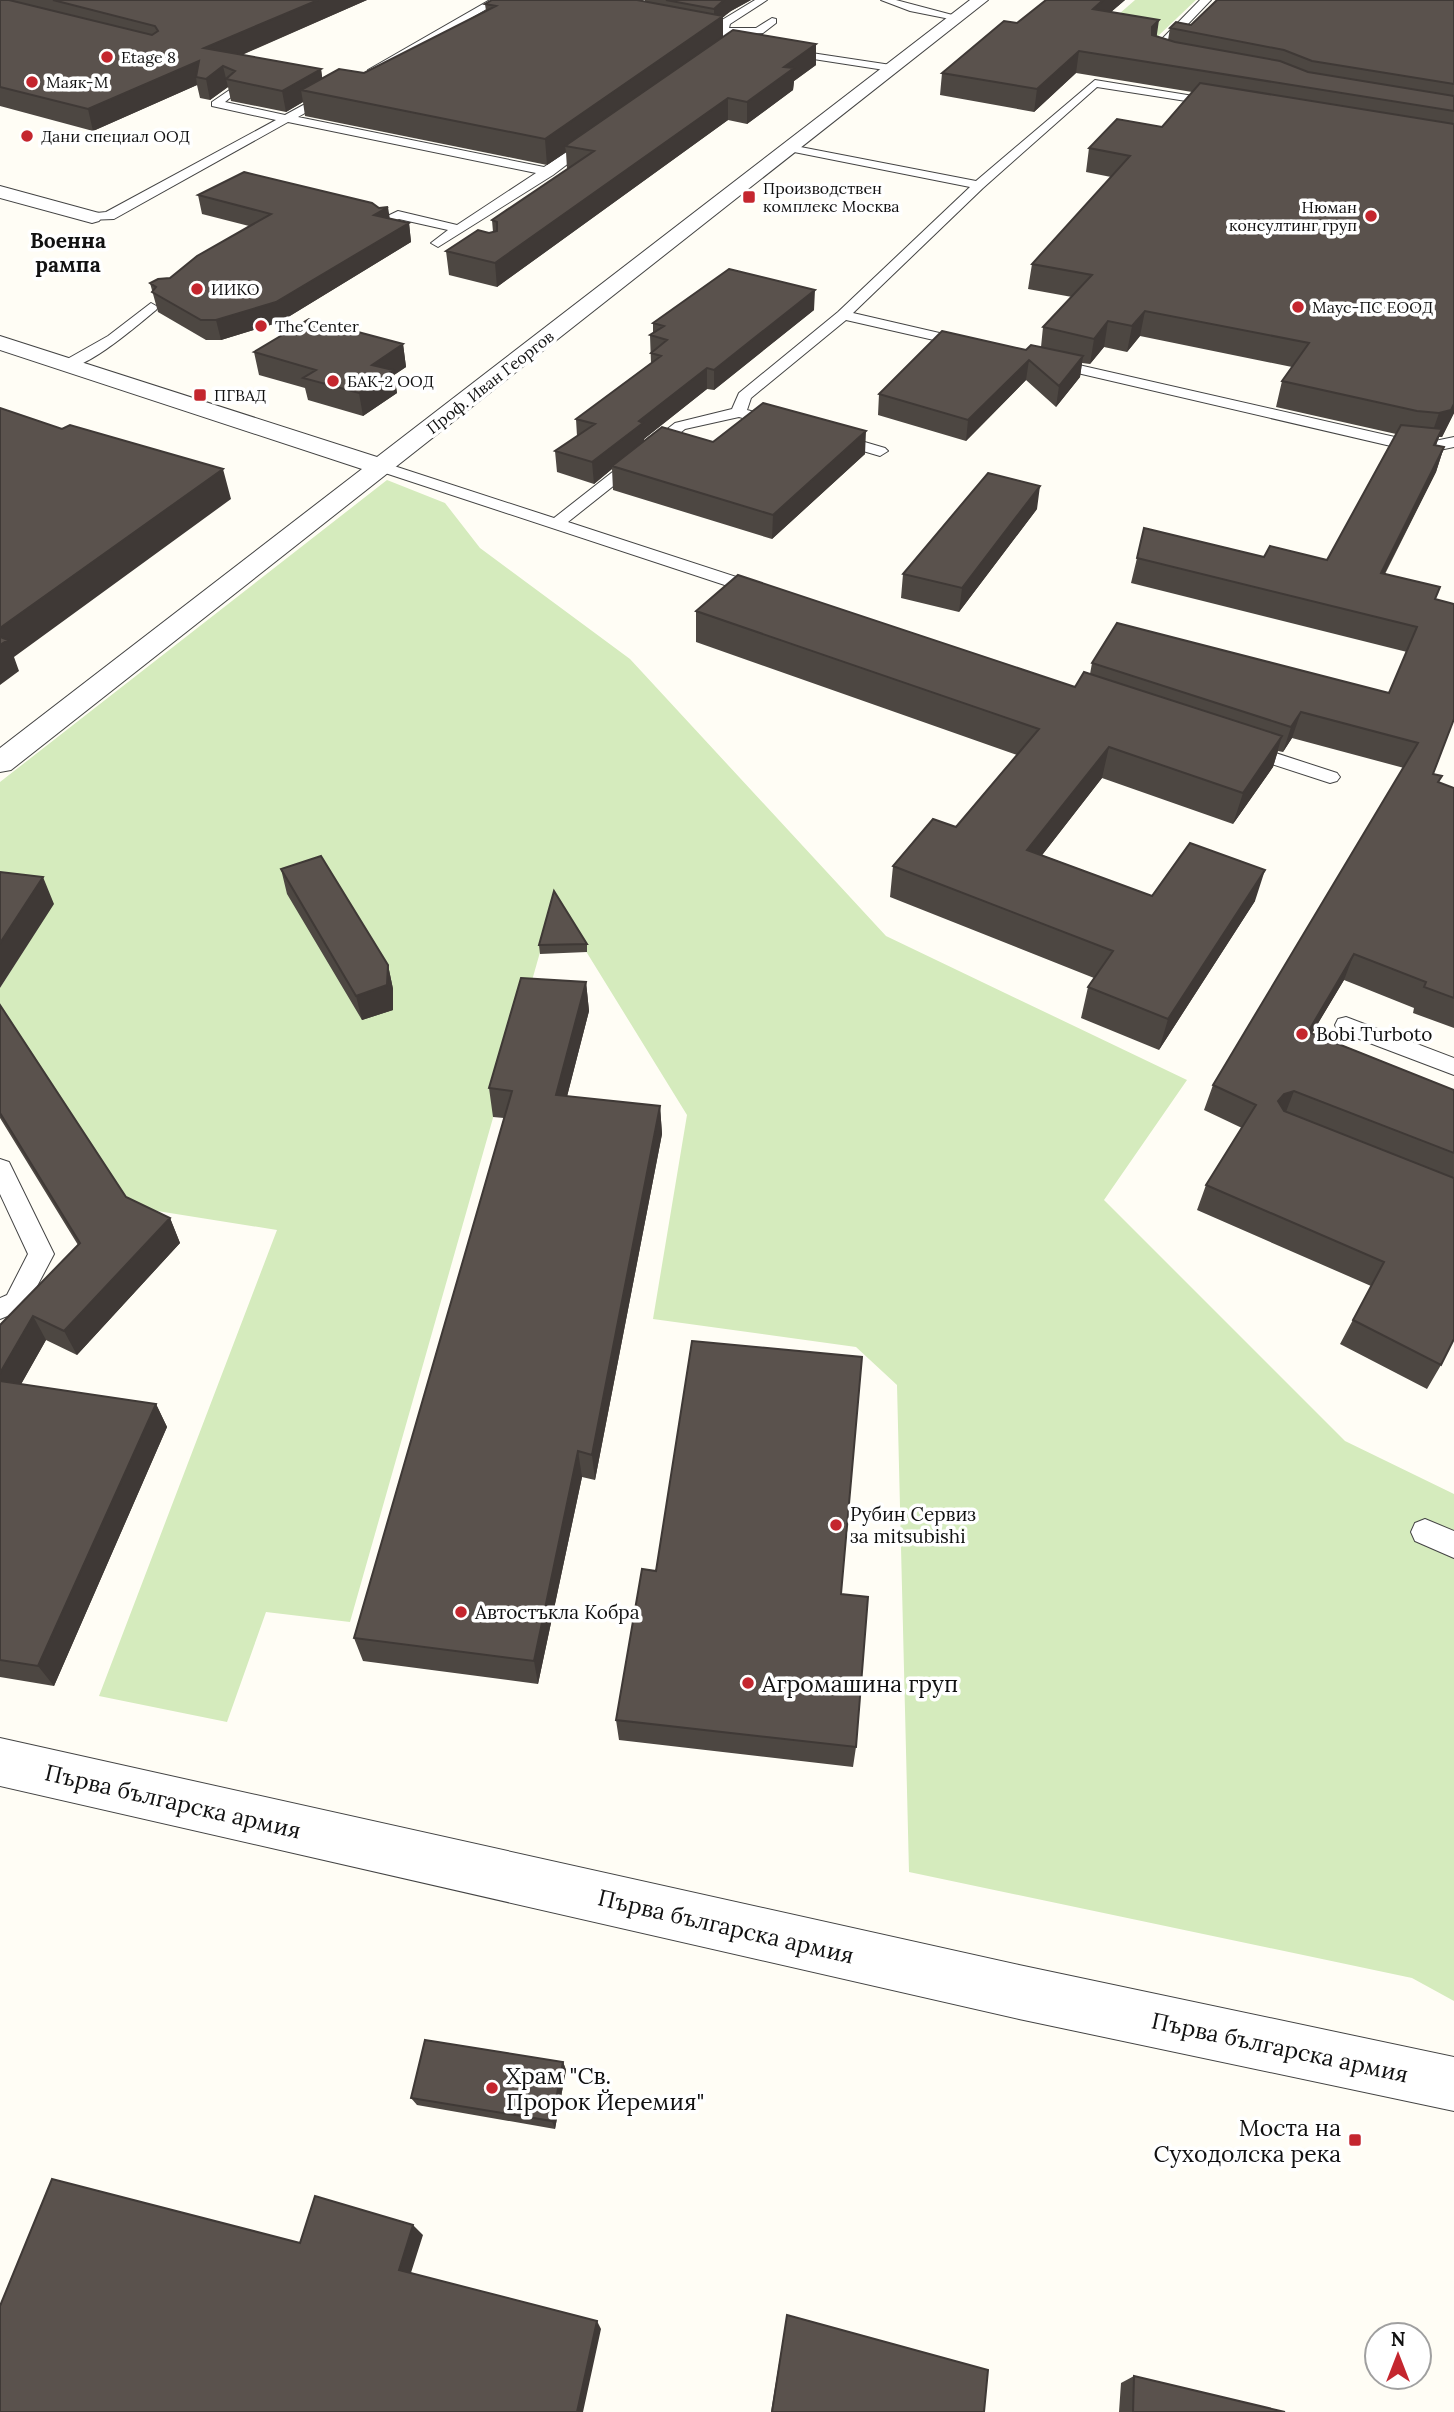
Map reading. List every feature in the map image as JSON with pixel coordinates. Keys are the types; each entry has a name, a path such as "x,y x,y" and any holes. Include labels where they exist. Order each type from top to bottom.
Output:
{"street":[{"name":"Проф. Иван Георгов","path":"0,763 980,0"},
{"path":"0,191 92,217"},
{"path":"0,343 382,467"},
{"name":"Първа българска армия","path":"0,1762 1019,1992 1454,2084"}],"lane":[{"path":"357,79 497,0"},
{"path":"729,39 723,29 726,22 762,0"},
{"path":"886,0 955,17"},
{"path":"1163,56 1154,53 1206,0"},
{"path":"707,60 729,39 759,31 772,21"},
{"path":"702,29 743,46"},
{"path":"770,50 891,68"},
{"path":"739,412 744,396 843,315 979,185 1095,83 1233,106"},
{"path":"92,217 109,216 346,86"},
{"path":"231,92 216,104 549,172"},
{"path":"383,221 398,215 451,238 606,132"},
{"path":"789,147 979,185"},
{"path":"68,365 113,339 151,307"},
{"path":"843,315 978,346"},
{"path":"1031,358 1408,445 1430,447 1454,442"},
{"path":"556,524 680,426 739,412 790,426"},
{"path":"816,433 880,451"},
{"path":"382,467 779,597"},
{"path":"1225,743 1330,777"},
{"path":"1346,1025 1454,1067"},
{"path":"0,1168 41,1254 16,1302 0,1309"},
{"path":"1425,1532 1454,1545"}],"green space":[{"path":"1135,0 1196,0 1157,37 1103,28"},
{"path":"387,480 445,503 480,548 630,659 886,936 1187,1080 1104,1200 1345,1441 1454,1494 1454,2001 1412,1978 909,1872 897,1385 856,1347 653,1319 687,1115 563,914 550,917 350,1622 266,1612 227,1722 99,1696 277,1230 126,1206 0,1022 0,988 53,904 0,897 0,782"}],"building":[{"path":"0,0 152,35 158,31 155,26 53,0 318,0 204,48 321,69 282,91 226,79 235,71 223,66 206,79 196,77 199,61 88,109 0,87"},
{"path":"492,0 637,0 723,16 545,139 301,90 339,69 364,73 496,6 485,4"},
{"path":"666,0 724,0 714,9"},
{"path":"1046,0 1103,0 1093,9 1159,20 1152,27 1152,35 1175,42 1280,61 1308,72 1454,96 1454,111 1079,51 1037,89 942,73 1004,21 1017,23"},
{"path":"1217,0 1454,0 1454,84 1312,61 1284,50 1170,28 1176,22 1191,25"},
{"path":"733,30 816,44 784,67 794,68 747,102 728,98 495,263 446,251 478,230 489,233 497,231 497,222 492,220 594,151 565,146"},
{"path":"1200,83 1454,124 1454,404 1451,410 1439,413 1417,411 1282,381 1309,343 1145,311 1132,326 1108,321 1094,339 1043,327 1092,275 1032,264 1130,156 1089,148 1117,119 1162,127"},
{"path":"244,172 372,203 379,208 388,207 374,215 409,223 276,302 216,320 201,320 152,292 156,287 150,283 170,278 197,256 271,214 198,195"},
{"path":"729,269 815,290 714,370 707,368 592,462 555,451 595,424 576,419 661,356 651,353 667,340 650,335 664,326 653,323"},
{"path":"309,319 403,344 372,365 393,370 359,393 303,378 316,370 254,352"},
{"path":"942,331 1026,350 1031,345 1083,356 1059,386 1029,360 968,420 879,394"},
{"path":"763,403 866,431 773,515 612,466 662,427 713,442"},
{"path":"0,408 62,429 70,425 223,469 0,628"},
{"path":"1401,425 1442,429 1434,445 1444,447 1381,573 1440,587 1435,599 1454,604 1454,719 1433,774 1442,776 1438,782 1454,788 1454,998 1424,987 1426,982 1354,954 1308,1032 1454,1090 1454,1153 1294,1091 1284,1094 1278,1101 1284,1111 1454,1178 1454,1339 1441,1365 1353,1320 1384,1262 1206,1185 1256,1105 1213,1085 1418,743 1301,712 1291,727 1092,663 1117,623 1389,693 1417,627 1137,558 1144,528 1264,557 1270,546 1327,560"},
{"path":"988,473 1040,486 962,588 903,574"},
{"path":"738,575 1075,687 1084,672 1282,736 1243,793 1109,747 1027,850 1152,896 1190,843 1265,870 1168,1019 1088,987 1113,951 893,866 933,819 956,827 1039,729 696,611"},
{"path":"0,637 8,640 0,645"},
{"path":"321,856 388,965 387,985 356,996 281,869"},
{"path":"0,872 43,877 0,943"},
{"path":"554,891 587,944 539,945"},
{"path":"521,978 586,982 556,1095 660,1106 592,1455 578,1451 534,1661 354,1638 512,1091 489,1088"},
{"path":"0,1005 126,1197 170,1218 64,1331 33,1316 0,1373 0,1325 80,1243 0,1113"},
{"path":"692,1341 862,1357 841,1594 868,1597 856,1747 616,1720 642,1569 656,1571"},
{"path":"0,1381 156,1404 38,1666 0,1660"},
{"name":"Храм \"Св. Пророк Йеремия\"","path":"425,2040 563,2062 552,2121 411,2098"},
{"path":"52,2179 300,2243 315,2196 413,2225 399,2270 597,2321 577,2412 0,2412 0,2306"},
{"path":"787,2315 988,2370 984,2412 772,2412"},
{"path":"1134,2376 1285,2412 1133,2412"}],"place":[{"name":"Etage 8","path":"107,57"},
{"name":"Маяк-М","path":"32,82"},
{"name":"Дани специал ООД","path":"27,136"},
{"name":"Производствен комплекс Москва","path":"749,197"},
{"name":"Нюман консултинг груп","path":"1371,216"},
{"name":"ИИКО","path":"197,289"},
{"name":"Маус-ПС ЕООД","path":"1298,307"},
{"name":"The Center","path":"261,326"},
{"name":"БАК-2 ООД","path":"333,381"},
{"name":"ПГВАД","path":"200,395"},
{"name":"Bobi Turboto","path":"1302,1034"},
{"name":"Рубин Сервиз за mitsubishi","path":"836,1525"},
{"name":"Автостъкла Кобра","path":"461,1612"},
{"name":"Агромашина груп","path":"748,1683"},
{"name":"Храм \"Св. Пророк Йеремия\"","path":"492,2088"},
{"name":"Моста на Суходолска река","path":"1355,2140"}],"district":[{"name":"Военна рампа","path":"68,252"}]}
